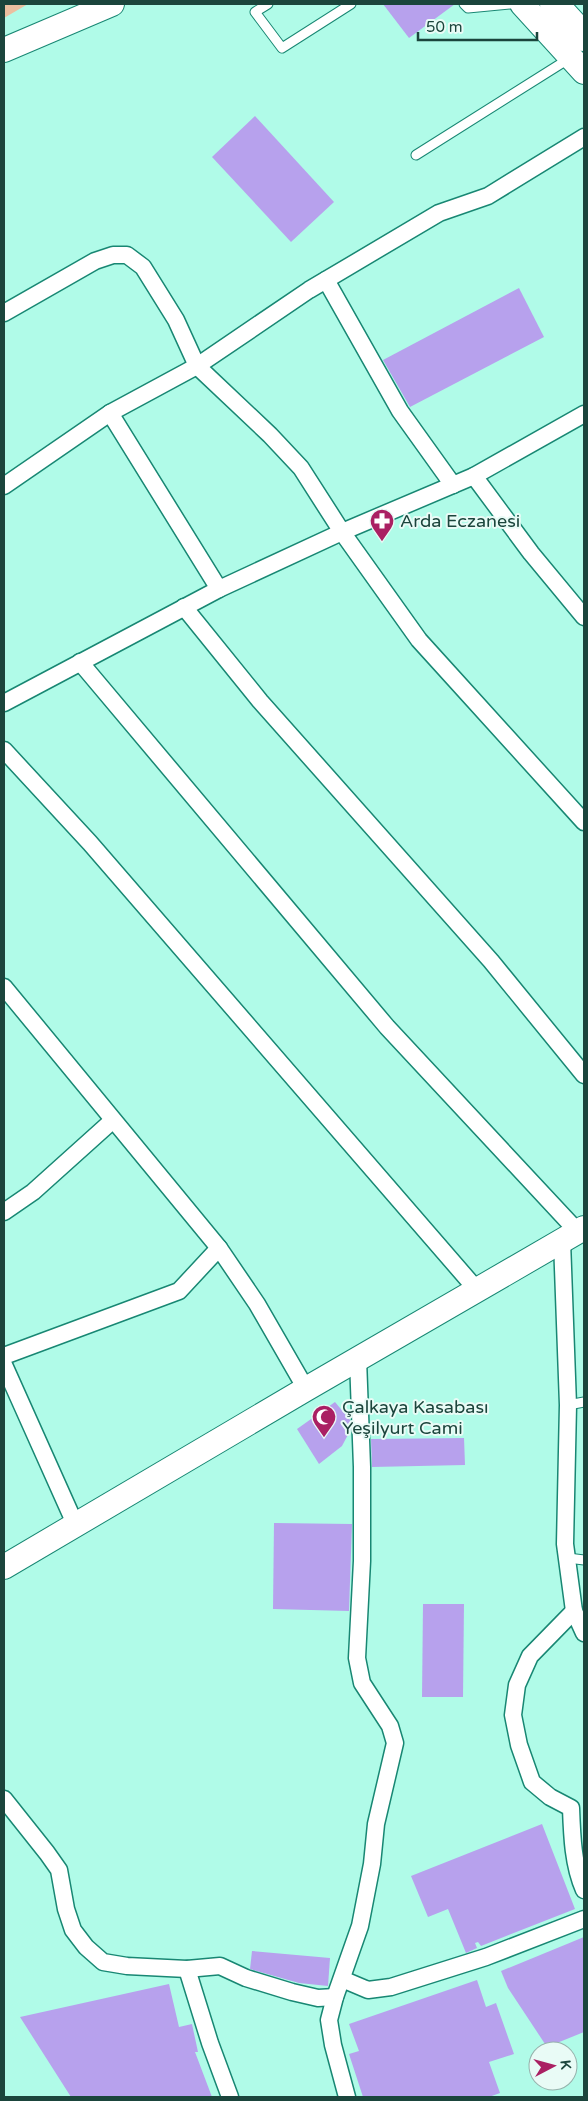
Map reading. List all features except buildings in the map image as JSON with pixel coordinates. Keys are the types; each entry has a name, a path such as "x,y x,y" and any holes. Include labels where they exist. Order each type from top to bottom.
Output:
{"highway":[{"path":"554,4 580,56"}],"main road":[{"path":"4,50 112,4"},
{"path":"522,4 580,56"},
{"path":"4,1567 306,1388 575,1234"}],"street":[{"path":"4,486 110,413 197,366 326,280 439,213 488,196 584,137"},
{"path":"4,313 95,261 113,255 127,255 143,267 176,320 197,366 270,435 301,468 342,532 419,640 584,822"},
{"path":"326,280 400,411 453,485"},
{"path":"110,413 219,590"},
{"path":"4,703 219,590 342,532 474,476 584,414"},
{"path":"474,476 531,553 584,617"},
{"path":"184,607 260,701 491,961 584,1075"},
{"path":"80,662 387,1027 575,1234 565,1544 574,1611 584,1633"},
{"path":"4,750 90,843 477,1290"},
{"path":"4,987 112,1121 219,1248 257,1304 306,1388"},
{"path":"4,1212 33,1192 112,1121"},
{"path":"4,1356 179,1290 219,1248"},
{"path":"347,2097 333,2045 330,2020 335,1997 360,1926 372,1864 376,1824 395,1743 390,1726 362,1683 357,1658 362,1561 362,1467 358,1359"},
{"path":"4,1365 76,1526"},
{"path":"574,1611 530,1656 517,1684 512,1715 518,1745 532,1782 550,1797 578,1805 572,1834 578,1876 584,1890"},
{"path":"4,1799 59,1870 66,1910 73,1930 86,1947 103,1962 127,1966 187,1969 220,1966 246,1978 292,1992 318,1998 335,1997"},
{"path":"342,1979 368,1990 391,1987 486,1957 584,1919"},
{"path":"187,1969 210,2043 230,2097"}],"lane":[{"path":"268,4 256,12 282,48 351,4"},
{"path":"464,4 468,8 510,4"},
{"path":"416,156 580,56"},
{"path":"568,1405 584,1402"},
{"path":"568,1558 584,1560"}],"shaded area":[{"path":"4,4 28,4 4,18"}],"place":[{"name":"Arda Eczanesi","path":"382,542"},
{"name":"Çalkaya Kasabası Yeşilyurt Cami","path":"324,1438"}]}
